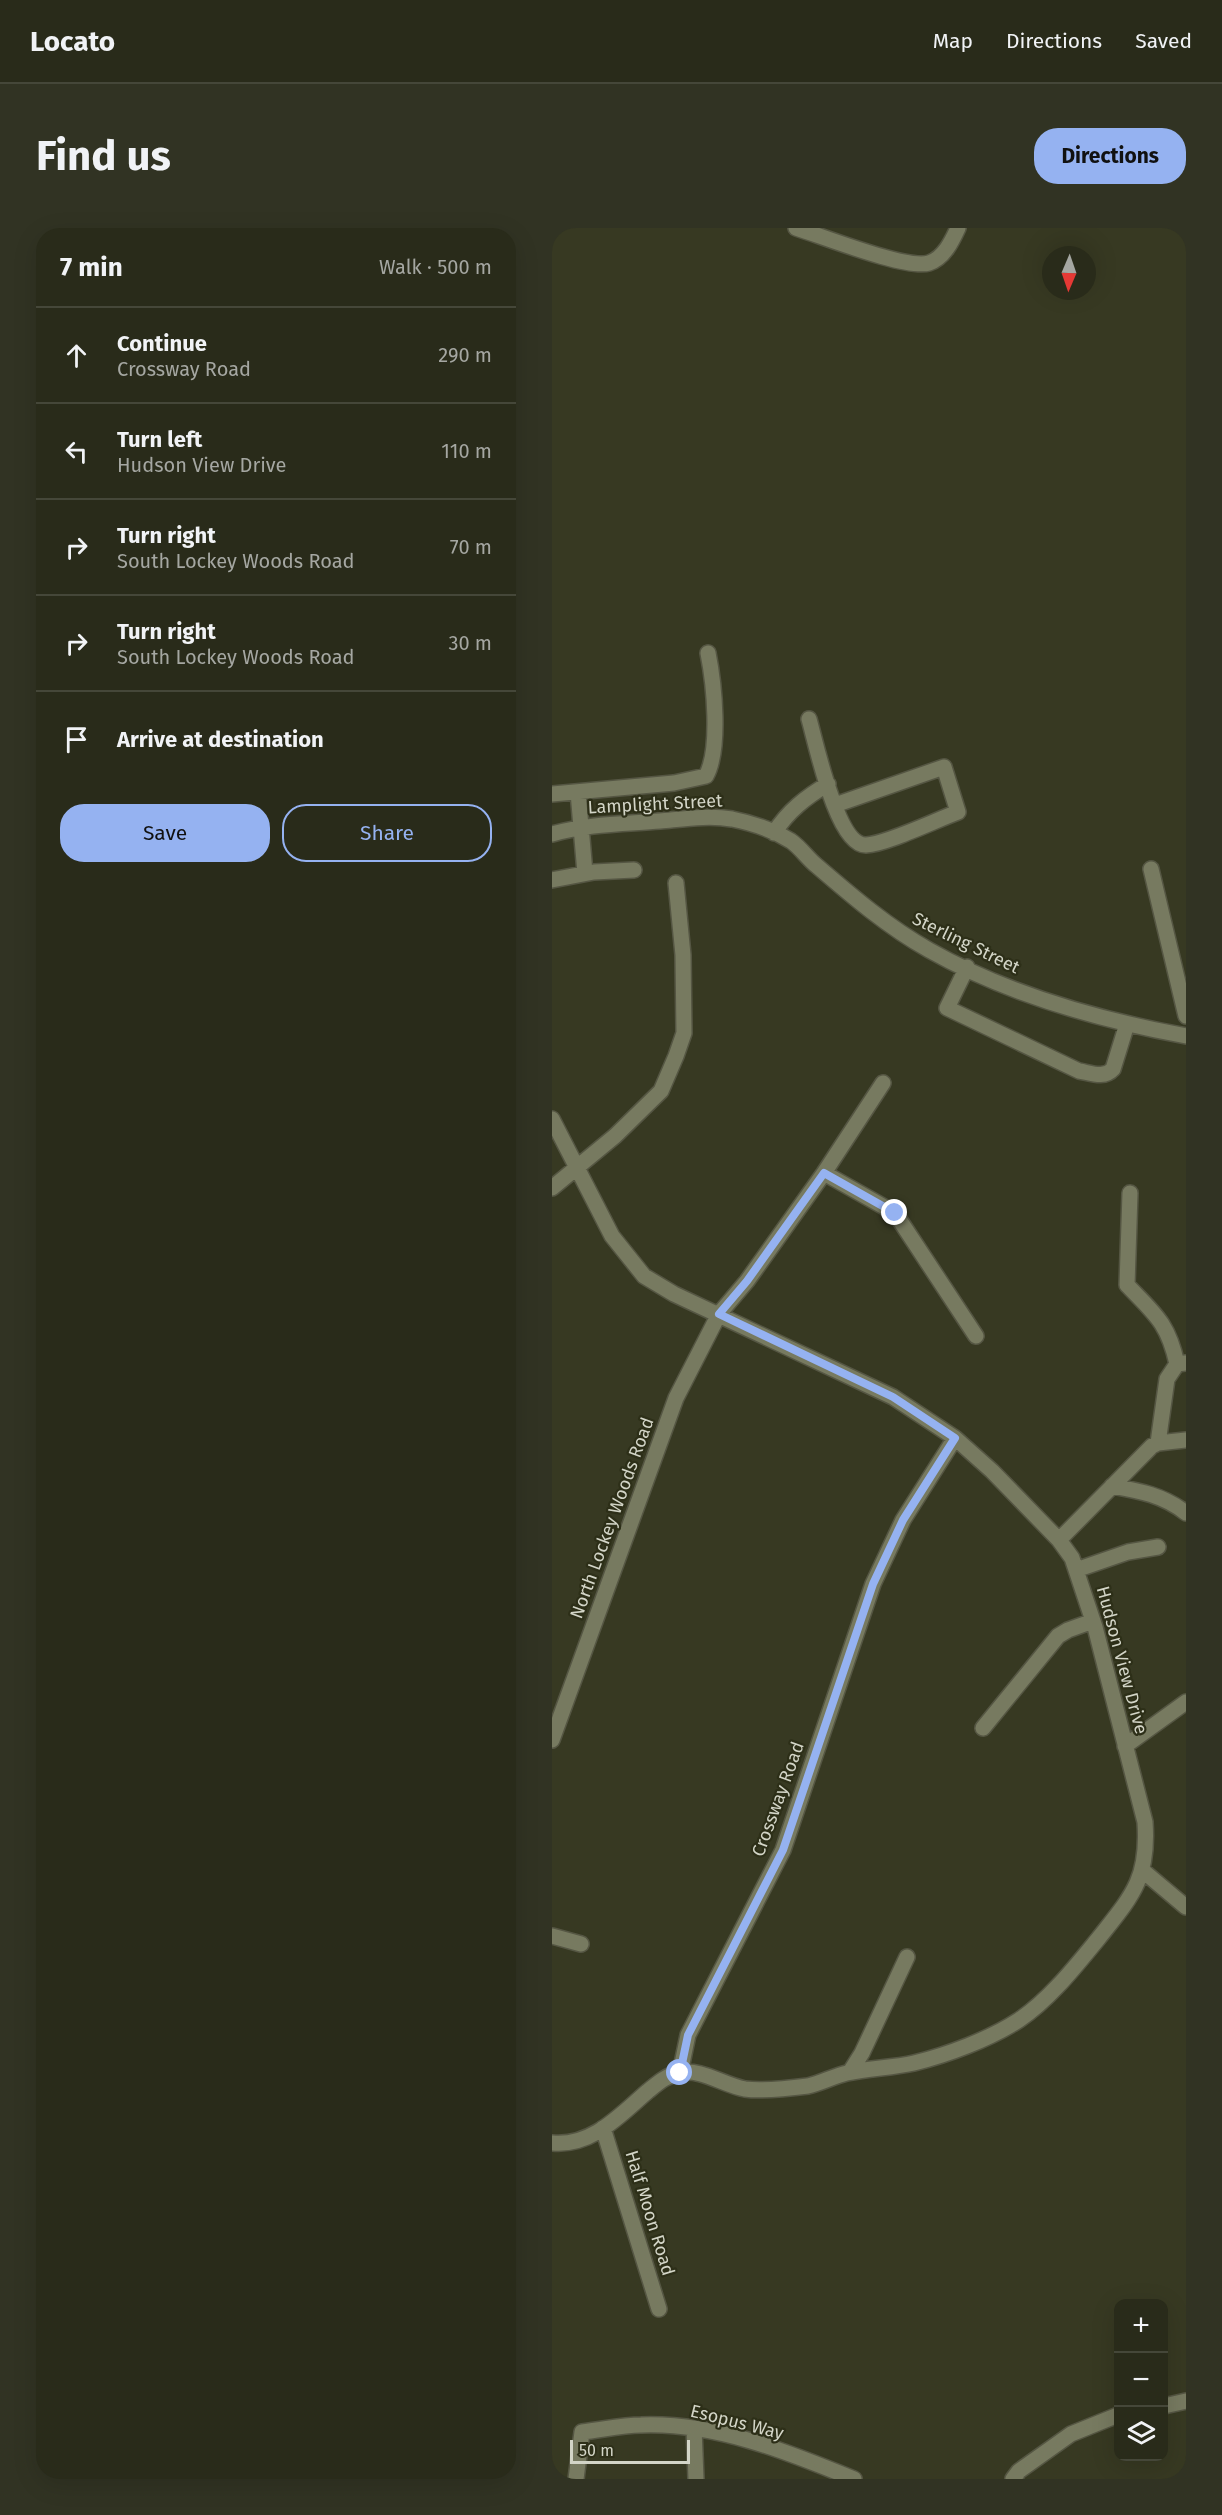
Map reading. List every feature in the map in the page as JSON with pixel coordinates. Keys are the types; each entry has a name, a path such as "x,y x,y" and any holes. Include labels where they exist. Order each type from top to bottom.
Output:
{"street":[{"path":"796,228 904,262 932,263 950,246 957,228"},
{"path":"552,794 674,783 706,776 711,762 714,693 708,653"},
{"path":"809,719 835,805 850,837 858,844 868,845 958,812 944,767 835,805"},
{"path":"774,833 785,816 812,793 828,784"},
{"path":"578,792 585,873"},
{"name":"Lamplight Street","path":"552,834 580,827 696,818 730,819 759,827"},
{"name":"Sterling Street","path":"759,827 793,843 883,921 931,951 1011,988 1127,1024 1186,1036"},
{"path":"1151,869 1186,1016"},
{"path":"552,880 585,873 634,870"},
{"path":"552,1188 615,1136 661,1091 684,1033 683,955 676,883"},
{"path":"967,967 947,1008 1079,1071 1100,1075 1109,1074 1113,1069 1127,1024"},
{"name":"North Lockey Woods Road","path":"552,1740 676,1398 719,1314 747,1281 824,1173 883,1083"},
{"name":"Hudson View Drive","path":"552,1119 612,1236 644,1276 674,1294 893,1397 955,1438 992,1471 1059,1540 1072,1558 1093,1621 1145,1821 1147,1849 1138,1884 1120,1912 1079,1962 1033,2009 1018,2021 986,2038 914,2063 850,2073 808,2086 746,2089 700,2073 680,2073"},
{"path":"824,1173 895,1213 976,1336"},
{"path":"1130,1193 1127,1285 1154,1312 1172,1338 1182,1363 1167,1379 1158,1443"},
{"name":"Crossway Road","path":"680,2073 688,2035 783,1850 873,1584 903,1520 955,1438"},
{"path":"1059,1540 1158,1443 1186,1440"},
{"path":"1112,1486 1153,1493 1175,1504 1186,1513"},
{"path":"1076,1570 1128,1552 1158,1547"},
{"path":"983,1728 1058,1636 1093,1621"},
{"path":"1125,1746 1186,1702"},
{"path":"1142,1870 1186,1907"},
{"path":"552,1936 581,1944"},
{"path":"850,2073 862,2053 907,1957"},
{"path":"555,2143 569,2144 595,2135 662,2079 680,2073"},
{"name":"Half Moon Road","path":"603,2128 659,2309"},
{"path":"1168,2405 1186,2401"},
{"path":"1013,2479 1019,2471 1071,2433 1114,2417"},
{"name":"Esopus Way","path":"576,2479 582,2432 642,2425 693,2428 743,2440 815,2463 854,2479"},
{"path":"693,2428 696,2479"}],"route":[{"path":"680,2073 688,2035 783,1850 873,1584 903,1520 955,1438 893,1397 719,1314 747,1281 824,1173 895,1213"}]}
